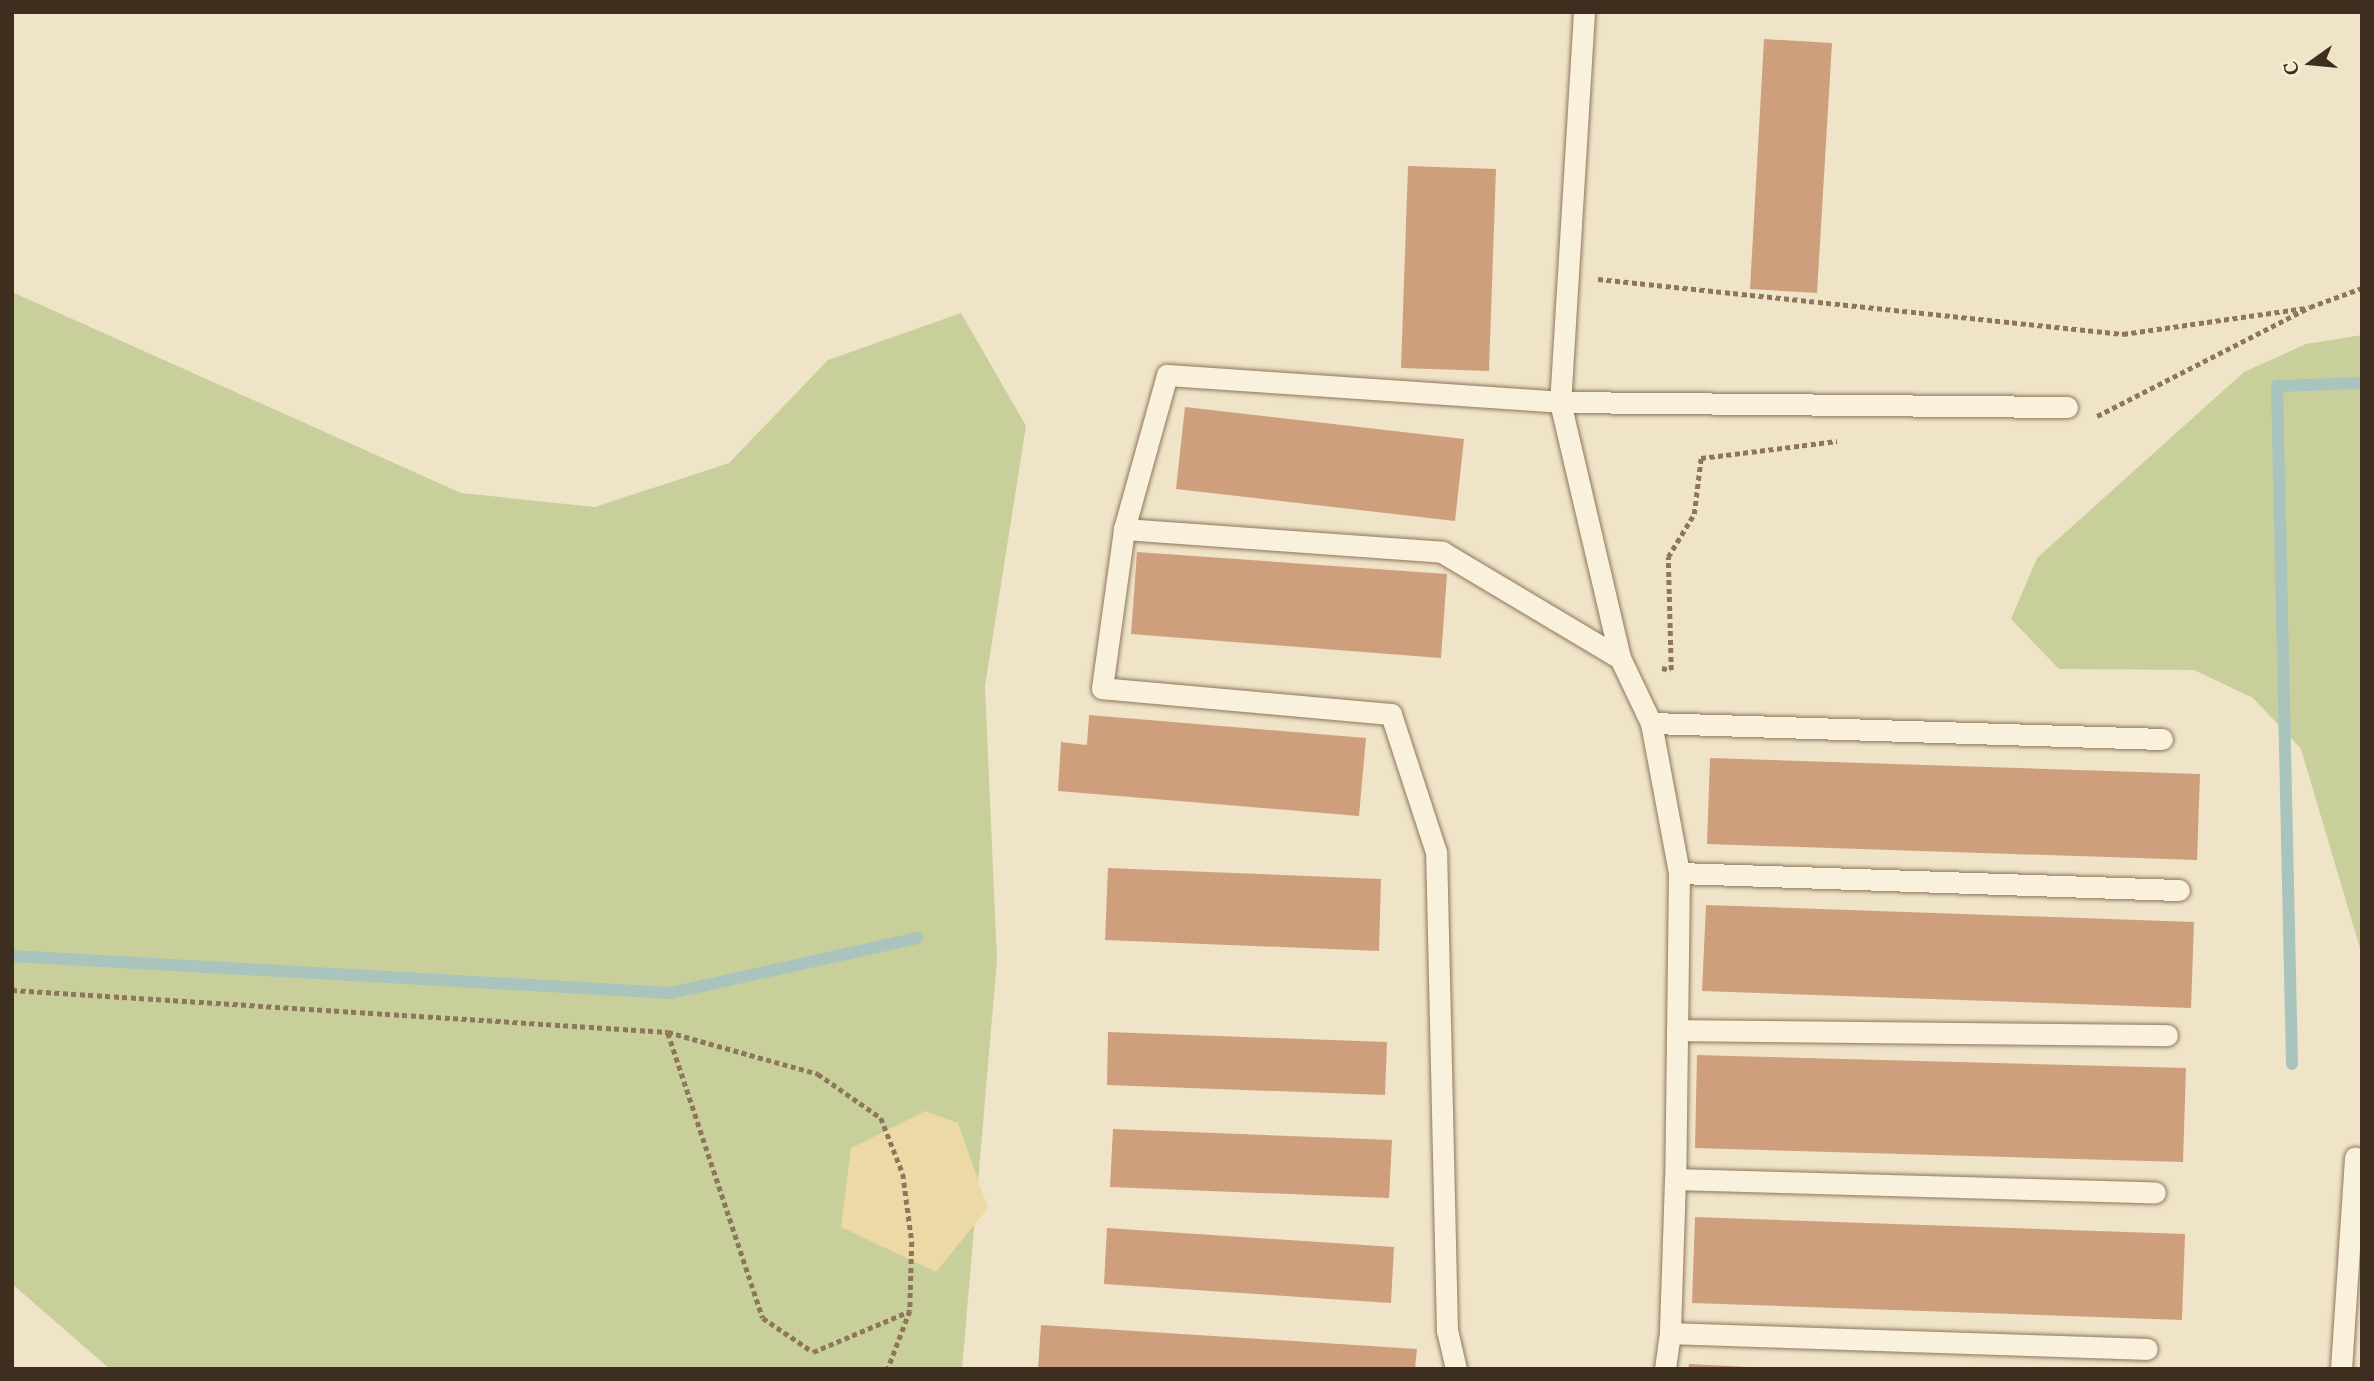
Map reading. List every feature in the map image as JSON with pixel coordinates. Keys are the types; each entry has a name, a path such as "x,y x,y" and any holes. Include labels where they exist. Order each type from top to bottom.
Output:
{"lane":[{"path":"1584,12 1560,402 1620,658 1651,723 1679,873 1675,1179 1670,1333 1665,1369"},
{"path":"1455,1369 1447,1331 1436,852 1391,714 1102,688 1124,529 1167,374 1560,402 2067,407"},
{"path":"1124,529 1442,552 1620,658"},
{"path":"1651,723 2162,739"},
{"path":"1679,873 2179,890"},
{"path":"1677,1030 2167,1035"},
{"path":"2342,1369 2355,1157"},
{"path":"1675,1179 2155,1192"},
{"path":"1670,1333 2147,1349"}],"path":[{"path":"1568,276 2123,334 2310,307"},
{"path":"2096,417 2310,307 2362,288"},
{"path":"1620,658 1671,670 1668,557 1694,514 1701,458 1839,440"},
{"path":"12,990 668,1032 818,1074 881,1118 903,1174 912,1242 910,1311 888,1369"},
{"path":"668,1032 763,1318 813,1352 910,1311"}],"green space":[{"path":"12,292 461,493 595,507 729,463 828,360 961,313 1026,426 985,686 997,960 962,1369 110,1369 12,1284"},
{"path":"2362,335 2362,955 2301,749 2253,698 2194,670 2059,669 2011,619 2037,558 2244,372 2306,344"}],"sand":[{"path":"925,1111 958,1123 988,1208 936,1272 841,1227 851,1148"}],"building":[{"path":"1764,39 1832,43 1817,293 1750,289"},
{"path":"1408,166 1496,169 1489,371 1401,368"},
{"path":"1185,407 1464,439 1455,521 1176,489"},
{"path":"1137,552 1447,574 1441,658 1131,634"},
{"path":"1089,715 1366,738 1359,816 1058,791 1061,742 1087,745"},
{"path":"1710,758 2200,774 2197,860 1707,844"},
{"path":"1108,868 1381,879 1379,951 1105,940"},
{"path":"1706,905 2194,922 2191,1008 1702,991"},
{"path":"1108,1032 1387,1042 1385,1095 1107,1085"},
{"path":"1697,1055 2186,1068 2183,1162 1695,1148"},
{"path":"1113,1129 1392,1140 1389,1198 1110,1187"},
{"path":"1695,1217 2185,1234 2182,1320 1692,1303"},
{"path":"1107,1228 1394,1247 1391,1303 1104,1284"},
{"path":"1041,1325 1417,1349 1415,1369 1038,1369"},
{"path":"1689,1364 1749,1367 1749,1369 1688,1369"}],"waterway":[{"path":"2292,1064 2277,386 2362,383"},
{"path":"12,956 671,993 917,938"}]}
